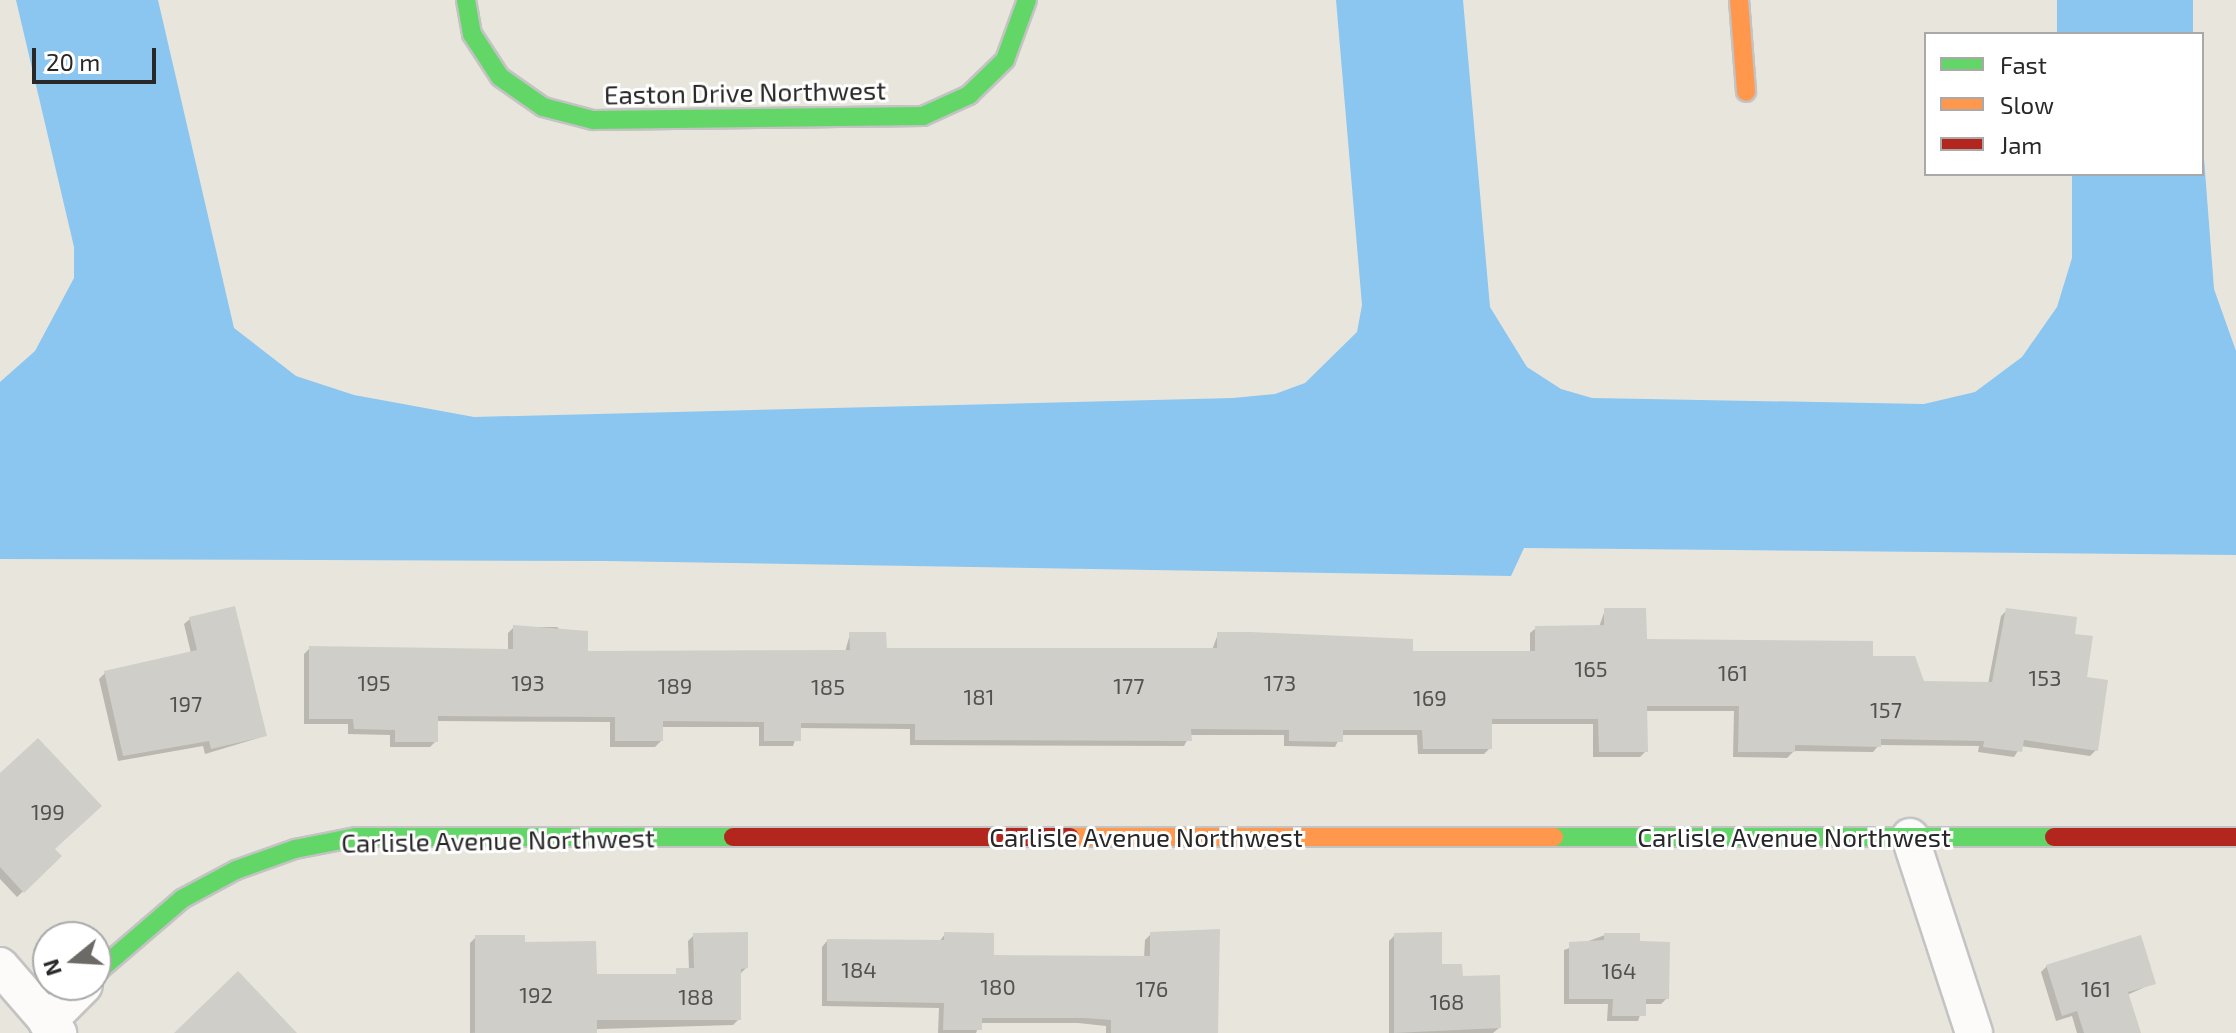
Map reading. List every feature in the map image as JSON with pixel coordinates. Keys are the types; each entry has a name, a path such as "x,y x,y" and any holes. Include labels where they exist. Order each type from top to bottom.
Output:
{"street":[{"name":"Easton Drive Northwest","path":"466,0 472,34 500,77 543,107 593,120 923,116 969,95 1005,60 1027,0"},
{"path":"1739,0 1746,92"},
{"name":"Carlisle Avenue Northwest","path":"112,959 182,899 236,870 295,849 356,837 2236,837"},
{"path":"1910,837 1974,1033"},
{"path":"0,966 53,1027 72,1001"}],"water":[{"path":"16,0 158,0 234,328 296,376 354,395 474,417 1233,398 1275,394 1305,383 1357,332 1362,305 1336,0 1463,0 1490,307 1527,367 1561,389 1592,398 1924,404 1975,392 2022,357 2057,307 2072,258 2072,176 2204,176 2204,158 2214,289 2236,351 2236,555 1524,548 1511,576 606,561 0,559 0,382 35,351 74,278 74,247"},
{"path":"2057,0 2193,0 2193,32 2057,32"}],"building":[{"path":"235,606 267,736 211,749 209,741 123,756 104,671 197,650 189,617"},
{"path":"1604,608 1646,608 1647,639 1873,641 1873,656 1915,656 1924,681 1992,682 2006,608 2077,617 2075,634 2093,636 2087,677 2108,680 2098,751 2024,740 2022,752 1983,747 1984,741 1881,739 1881,747 1795,745 1795,752 1738,752 1739,706 1647,706 1648,752 1599,752 1598,719 1492,719 1492,749 1423,749 1422,730 1343,730 1343,742 1289,741 1289,730 1191,729 1192,741 915,740 915,724 801,723 801,741 764,741 764,722 663,721 663,741 615,741 615,717 438,716 438,742 395,742 395,730 354,729 353,719 309,719 309,646 513,649 513,625 588,631 588,651 850,650 849,632 886,632 887,648 1217,648 1217,632 1251,632 1413,639 1413,651 1535,651 1535,626 1604,625"},
{"path":"38,738 102,806 55,849 62,856 24,893 0,867 0,773"},
{"path":"1220,929 1218,1033 1111,1033 1111,1020 1085,1018 982,1018 982,1030 943,1030 944,1003 827,1001 827,939 944,940 944,932 994,933 994,955 1150,956 1150,932"},
{"path":"748,932 748,968 741,969 741,1020 597,1020 597,1033 475,1033 475,935 525,935 525,942 596,941 597,974 676,974 676,968 694,968 693,933"},
{"path":"1442,932 1442,964 1462,964 1463,976 1500,975 1501,1028 1394,1033 1394,933"},
{"path":"1604,933 1640,933 1640,941 1670,942 1669,999 1646,999 1646,1016 1612,1016 1613,999 1569,999 1569,942 1604,940"},
{"path":"2141,935 2156,984 2128,992 2141,1033 2084,1033 2077,1011 2062,1016 2046,965"},
{"path":"238,971 297,1033 174,1033"}],"traffic: fast":[{"path":"466,0 472,34 500,77 543,107 593,120 923,116 969,95 1005,60 1027,0"},
{"path":"112,959 182,899 236,870 295,849 356,837 733,837"},
{"path":"1554,837 2054,837"}],"traffic: slow":[{"path":"1739,0 1746,92"},
{"path":"1070,837 1554,837"}],"traffic: jam":[{"path":"733,837 1070,837"},
{"path":"2054,837 2236,837"}]}
